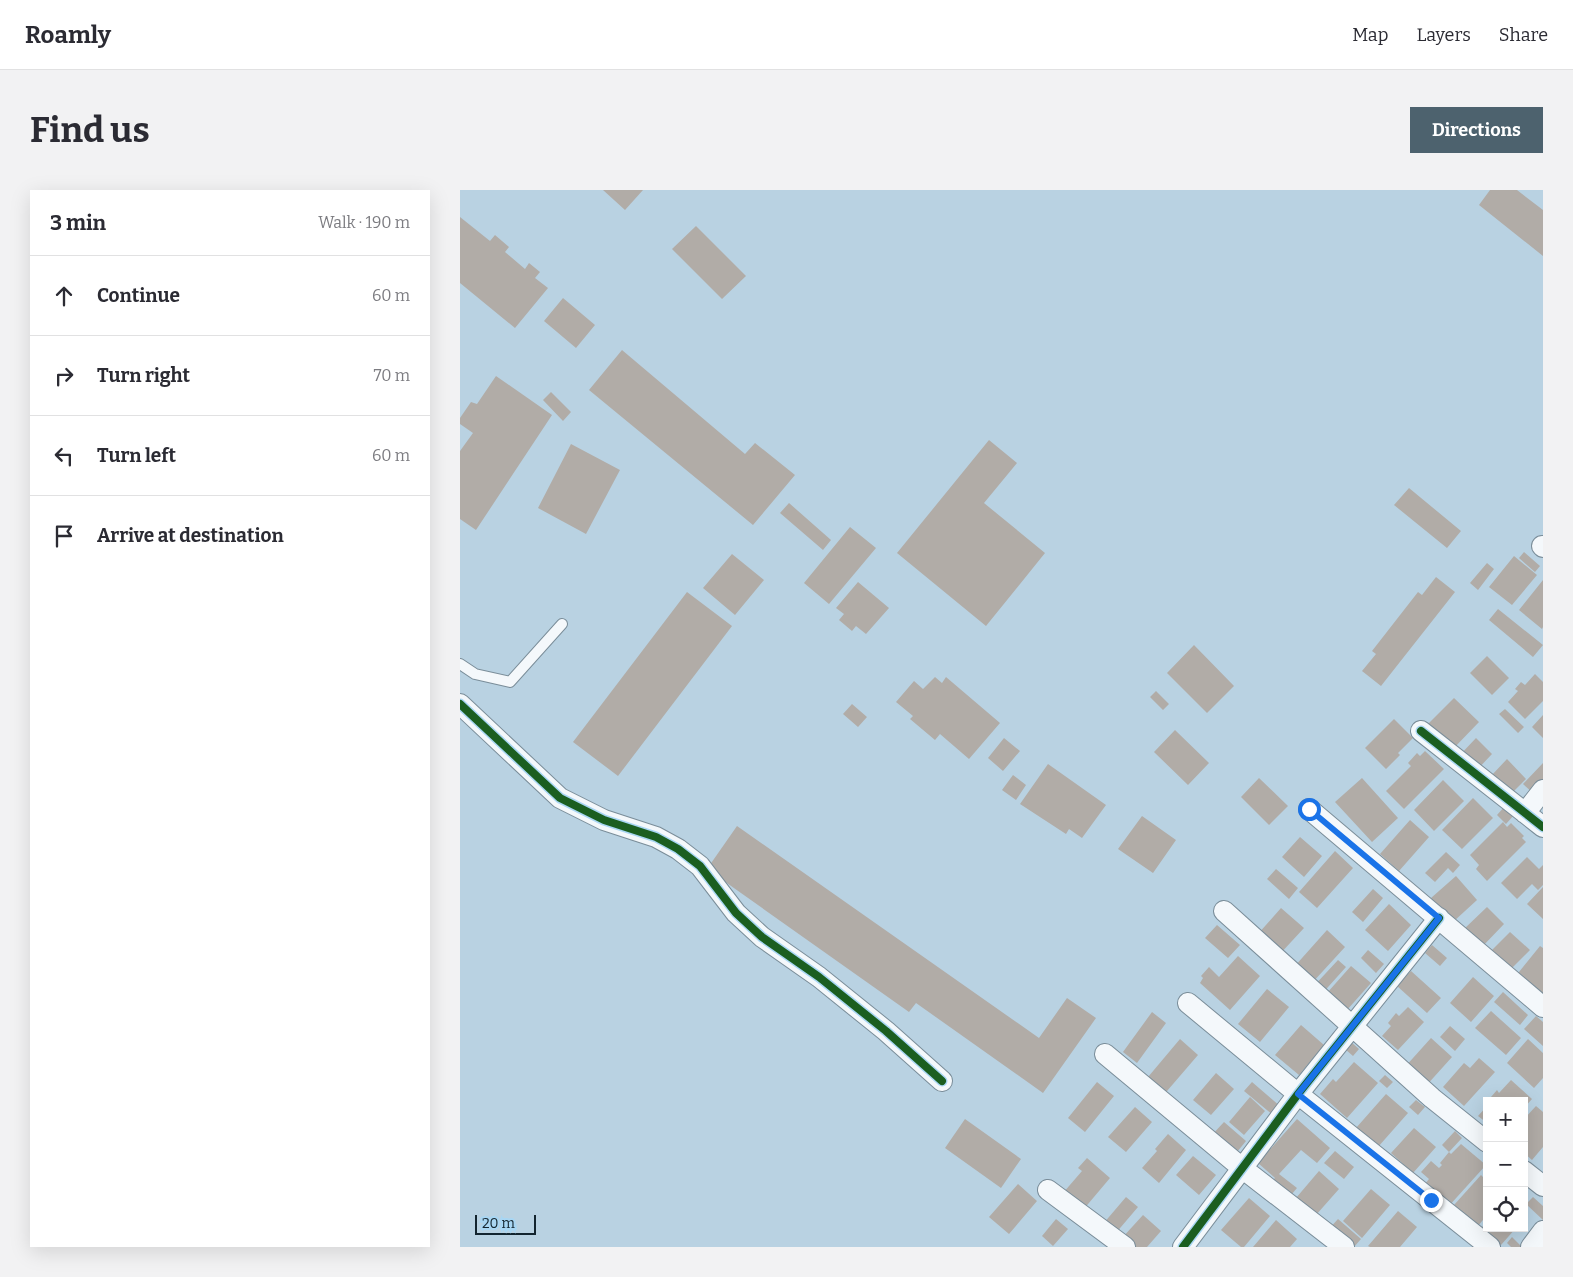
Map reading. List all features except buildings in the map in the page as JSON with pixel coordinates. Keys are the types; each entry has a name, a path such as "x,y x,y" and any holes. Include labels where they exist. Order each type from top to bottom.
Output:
{"street":[{"path":"460,704 560,798 604,820 656,837 678,849 700,866 736,913 762,937 819,977 886,1031 942,1080"},
{"path":"1421,731 1543,827"},
{"path":"1526,813 1543,790"},
{"path":"1309,809 1543,1007"},
{"path":"1224,911 1432,1098 1483,1139"},
{"path":"1183,1247 1298,1094 1439,918"},
{"path":"1188,1003 1298,1094 1490,1247"},
{"path":"1105,1054 1242,1168 1344,1247"},
{"path":"1528,1174 1543,1186"},
{"path":"1048,1190 1125,1247"},
{"path":"1530,1247 1543,1231"}],"lane":[{"path":"460,664 475,674 510,682 562,624"}],"cycle path":[{"path":"460,704 560,798 604,820 656,837 678,849 700,866 736,913 762,937 819,977 886,1031 942,1081"},
{"path":"1421,731 1543,827"},
{"path":"1183,1247 1298,1094 1439,918"}],"route":[{"path":"1309,809 1439,918 1298,1094 1431,1200"}]}
